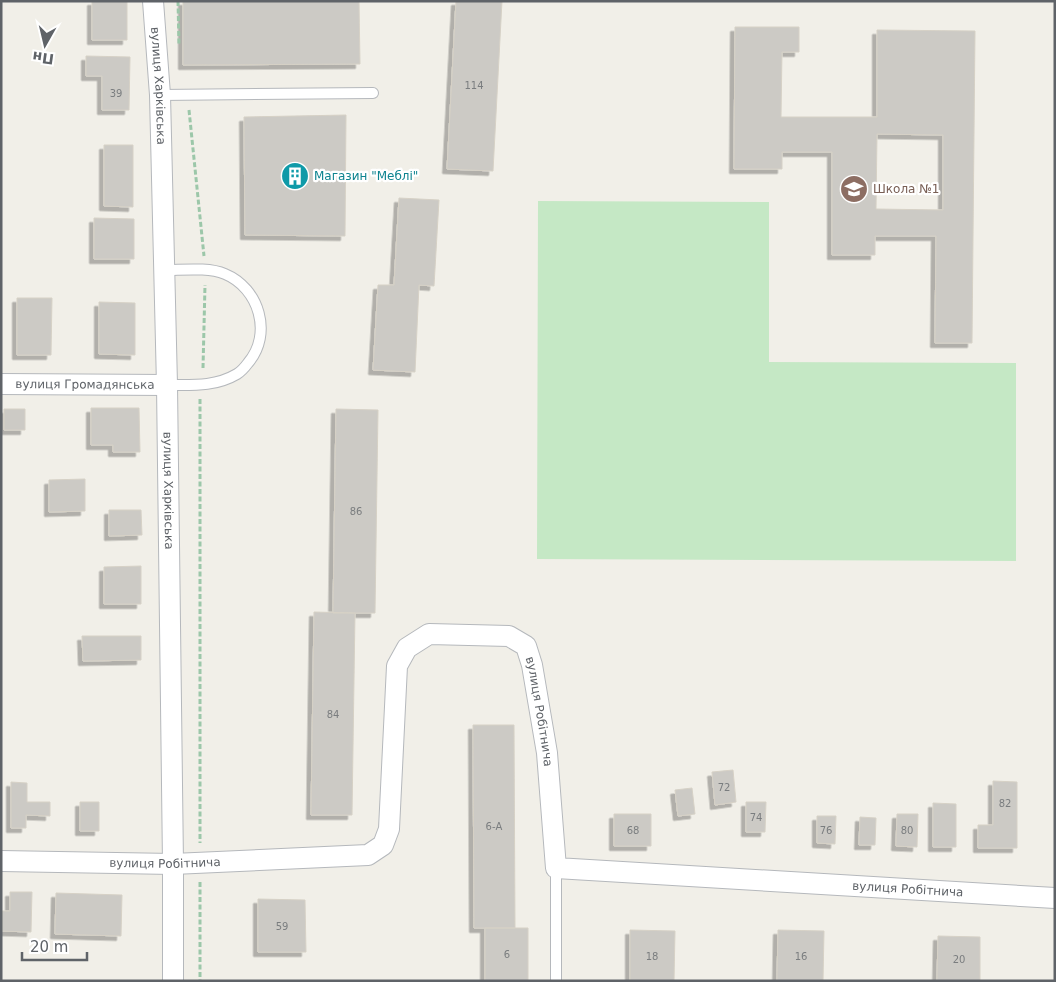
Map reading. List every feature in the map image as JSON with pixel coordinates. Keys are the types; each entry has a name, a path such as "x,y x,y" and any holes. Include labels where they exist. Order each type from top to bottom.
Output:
{"street":[{"name":"вулиця Харківська","path":"153,1 160,95 167,385 173,981"},
{"name":"вулиця Громадянська","path":"1,384 167,385"},
{"name":"вулиця Робітнича","path":"1,861 173,864 368,855 383,845 389,829 397,666 407,648 429,634 509,636 526,646 532,665 547,754 556,868 1055,898"}],"lane":[{"path":"160,95 373,93"},
{"path":"164,270 205,270 224,274 242,284 254,300 261,318 260,339 253,357 240,372 222,382 202,385 167,385"},
{"path":"556,868 556,981"}],"path":[{"path":"178,1 180,50"},
{"path":"186,95 190,114 205,270 200,399 200,981"}],"green space":[{"path":"538,201 769,202 769,362 1016,363 1016,561 537,559"}],"building":[{"path":"92,1 127,1 127,40 92,40"},
{"path":"183,1 359,1 360,64 183,65"},
{"path":"456,1 502,1 493,171 447,169"},
{"name":"Школа №1","path":"735,27 799,27 799,52 782,52 781,117 877,117 877,30 975,31 972,343 935,343 936,236 875,236 875,255 832,255 832,152 782,152 782,169 734,169","holes":["877,134 943,135 943,210 876,209"]},
{"path":"86,56 130,57 129,110 102,110 102,76 86,76"},
{"name":"Магазин \"Меблі\"","path":"346,115 345,236 245,235 244,117"},
{"path":"104,145 133,145 133,207 104,206"},
{"path":"399,198 439,200 434,286 419,285 415,372 373,370 378,285 394,285"},
{"path":"94,218 134,219 134,259 94,259"},
{"path":"17,298 52,298 51,355 17,355"},
{"path":"99,302 135,303 135,355 99,354"},
{"path":"91,408 139,408 140,452 113,452 113,445 91,445"},
{"path":"4,409 25,409 25,430 4,430"},
{"path":"336,409 378,410 375,613 333,613"},
{"path":"85,479 85,511 49,512 49,480"},
{"path":"109,510 141,510 142,535 109,536"},
{"path":"141,566 141,604 104,604 104,567"},
{"path":"314,612 355,613 352,815 311,815"},
{"path":"82,636 141,636 141,660 83,661"},
{"path":"473,725 514,725 515,928 474,928"},
{"path":"733,770 736,802 715,805 712,772"},
{"path":"993,781 1017,782 1017,848 978,848 978,825 993,825"},
{"path":"11,782 27,783 27,802 50,802 50,816 26,815 26,828 11,828"},
{"path":"692,788 695,814 678,816 675,790"},
{"path":"80,802 99,802 99,831 80,831"},
{"path":"746,802 766,802 765,832 746,832"},
{"path":"933,803 956,804 956,847 933,847"},
{"path":"614,814 651,814 651,846 614,846"},
{"path":"897,814 918,814 917,847 896,846"},
{"path":"817,816 836,816 835,844 817,843"},
{"path":"860,817 876,818 875,845 859,845"},
{"path":"10,892 32,892 31,932 2,931 2,911 10,911"},
{"path":"56,893 122,895 121,936 55,934"},
{"path":"258,899 305,900 306,952 258,952"},
{"path":"485,928 528,928 528,981 485,981"},
{"path":"630,930 675,931 674,981 630,981"},
{"path":"778,930 824,931 823,981 777,981"},
{"path":"938,936 980,937 980,981 937,981"}],"place":[{"name":"Магазин \"Меблі\"","path":"295,176"},
{"name":"Школа №1","path":"854,189"}]}
